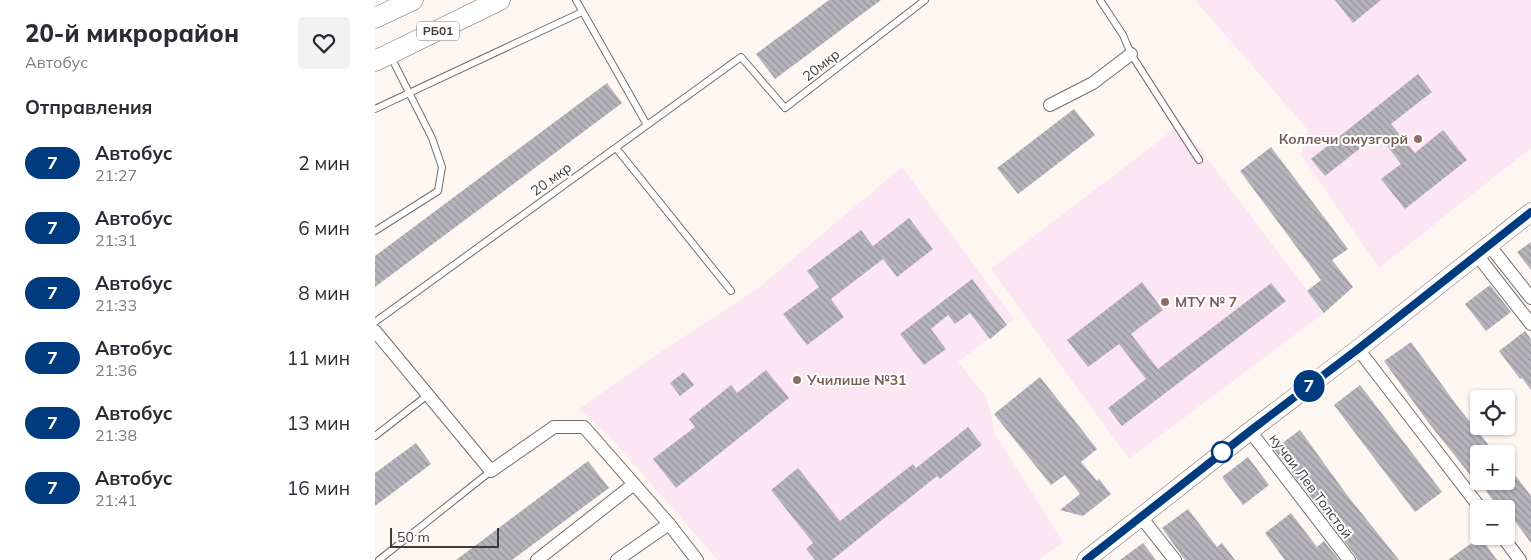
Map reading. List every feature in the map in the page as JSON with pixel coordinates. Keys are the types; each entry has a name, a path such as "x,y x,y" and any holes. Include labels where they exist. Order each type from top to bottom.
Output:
{"highway":[{"path":"375,18 413,0"},
{"name":"РБ01","path":"382,58 500,0"}],"main road":[{"path":"1085,560 1358,349 1531,212"}],"street":[{"path":"1050,105 1093,83 1131,54"},
{"path":"1483,250 1531,298"},
{"path":"1483,250 1531,324"},
{"path":"375,330 491,471 554,427 584,427 669,524 697,560"},
{"path":"1358,349 1474,500"},
{"name":"кучаи Лев Толстой","path":"1250,431 1349,560"},
{"path":"537,560 634,484"},
{"path":"1141,517 1175,560"},
{"path":"617,560 669,524"},
{"path":"1509,545 1520,560"}],"lane":[{"path":"575,0 647,125"},
{"name":"20мкр","path":"741,57 785,108 925,0"},
{"path":"1100,0 1123,35 1131,54 1199,160"},
{"path":"375,109 582,12"},
{"name":"20 мкр","path":"375,322 741,57"},
{"path":"375,231 438,191 442,167 432,138 409,92 382,58"},
{"path":"616,148 731,291"},
{"path":"375,436 429,394"},
{"path":"379,560 491,471"}],"shaded area":[{"name":"Коллечи омузгорй","path":"1195,0 1531,0 1531,148 1379,268 1301,155 1308,130"},
{"name":"МТУ № 7","path":"1181,124 1324,313 1129,459 991,269"},
{"name":"Училише №31","path":"902,167 1014,319 958,362 987,398 995,434 1063,542 1039,560 718,560 608,435 579,409 653,357 757,289"}],"building":[{"path":"829,0 881,0 775,79 756,54"},
{"path":"1335,0 1381,0 1353,23"},
{"path":"1418,74 1432,92 1391,124 1415,153 1443,130 1467,160 1405,209 1381,179 1401,164 1378,134 1325,176 1311,159"},
{"path":"607,83 622,103 375,287 375,256"},
{"path":"1074,109 1095,135 1018,194 997,168"},
{"path":"1271,147 1348,249 1332,260 1353,287 1324,313 1307,291 1321,280 1240,171"},
{"path":"909,218 933,249 897,277 883,259 831,299 844,317 807,345 783,314 819,287 807,271 861,230 873,246"},
{"path":"1531,242 1531,270 1517,252"},
{"path":"972,279 1007,325 990,339 970,313 955,324 948,315 931,329 946,349 924,365 900,334"},
{"path":"1142,282 1163,310 1131,334 1158,369 1271,283 1286,301 1122,426 1108,408 1146,379 1119,344 1088,367 1067,340"},
{"path":"1490,285 1511,312 1486,331 1465,304"},
{"path":"1525,331 1531,339 1531,390 1522,378 1520,379 1499,351"},
{"path":"1411,342 1470,422 1470,435 1481,435 1489,445 1470,445 1470,475 1428,422 1384,361"},
{"path":"766,370 789,398 676,488 653,459 695,427 689,419 731,385 737,393"},
{"path":"684,372 694,385 680,396 670,383"},
{"path":"1040,377 1097,449 1081,462 1097,481 1099,479 1111,494 1083,516 1060,510 1080,494 1065,475 1051,485 994,414"},
{"path":"1360,385 1442,492 1415,512 1334,405"},
{"path":"968,427 982,445 940,479 937,476 832,560 815,560 806,549 813,543 771,490 798,468 840,521 913,464 916,468"},
{"path":"1300,430 1347,495 1399,560 1357,560 1274,449"},
{"path":"416,443 431,464 375,506 375,473"},
{"path":"1248,457 1269,485 1243,505 1222,477"},
{"path":"588,461 609,488 512,560 456,560"},
{"path":"1515,475 1531,496 1531,543 1515,521 1515,500 1493,500 1485,490 1515,490"},
{"path":"1188,509 1217,547 1222,543 1235,560 1185,560 1162,528"},
{"path":"1291,513 1317,547 1324,541 1339,560 1285,560 1265,533"},
{"path":"1143,543 1156,560 1120,560"},
{"path":"1470,544 1486,545 1497,560 1448,560"}],"bus line":[{"name":"7","path":"1086,560 1531,212"}],"place":[{"name":"Коллечи омузгорй","path":"1418,139"},
{"name":"МТУ № 7","path":"1165,302"},
{"name":"Училише №31","path":"797,380"}]}
